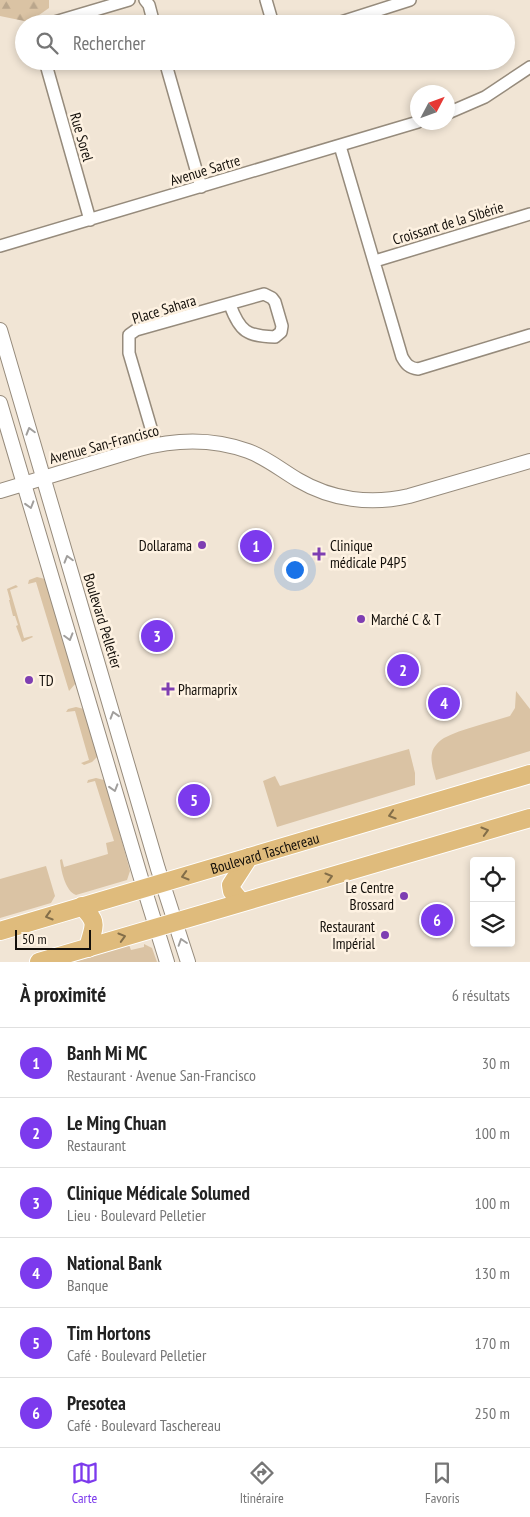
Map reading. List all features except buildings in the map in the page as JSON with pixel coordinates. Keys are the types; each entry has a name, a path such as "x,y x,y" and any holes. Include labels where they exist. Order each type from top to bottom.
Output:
{"main road":[{"name":"Boulevard Taschereau","path":"0,931 530,774"},
{"path":"38,962 530,818"},
{"path":"240,902 230,885 249,857"},
{"path":"82,906 92,916 94,922 88,948"}],"street":[{"path":"78,15 129,0"},
{"path":"145,0 149,5 152,15"},
{"path":"266,0 270,15"},
{"path":"363,15 410,0"},
{"path":"455,110 485,97 530,67"},
{"name":"Rue Sorel","path":"48,70 90,220"},
{"path":"168,70 201,187"},
{"name":"Avenue Sartre","path":"0,246 410,124"},
{"path":"340,146 402,358 411,368 418,368 530,335"},
{"name":"Croissant de la Sibérie","path":"375,261 530,214"},
{"name":"Place Sahara","path":"156,445 129,353 129,335 136,330 230,305 260,294 268,295 274,302 282,326 281,332 275,337 246,332 235,319 230,305"},
{"name":"Boulevard Pelletier","path":"0,330 188,962"},
{"path":"0,403 144,888 168,962"},
{"name":"Avenue San-Francisco","path":"0,491 156,445 193,441 222,444 258,456 316,489 346,498 370,501 392,500 409,496 530,461"},
{"path":"62,611 81,605"},
{"path":"108,767 128,762"}],"green space":[{"path":"0,0 49,0 49,8 39,15 15,15 15,19 0,16"},
{"path":"37,577 45,579 76,683 69,691 36,582 28,584 29,580"},
{"path":"16,585 18,587 10,590 24,638 33,637 22,642 16,626 18,625 15,616 13,616 7,589"},
{"path":"516,691 530,709 530,751 436,780 432,766 432,756 436,744 444,738 459,732 510,716 515,708"},
{"path":"76,707 84,709 98,756 92,762 84,765 81,763 89,760 75,711 66,712 68,709"},
{"path":"409,749 415,773 415,785 277,827 263,781 275,776 280,786"},
{"path":"96,778 104,780 106,783 130,871 127,880 76,895 66,885 60,860 62,859 64,867 108,854 106,843 114,841 95,781 87,783 88,780"},
{"path":"46,866 55,896 51,903 0,918 0,879"},
{"path":"144,944 152,948 157,962 74,962 129,945 131,950 144,947"}],"place":[{"name":"Dollarama","path":"202,545"},
{"name":"Banh Mi MC","path":"256,546"},
{"name":"Clinique médicale P4P5","path":"319,554"},
{"name":"Marché C & T","path":"361,619"},
{"name":"Clinique Médicale Solumed","path":"157,636"},
{"name":"Le Ming Chuan","path":"403,670"},
{"name":"TD","path":"29,680"},
{"name":"Pharmaprix","path":"168,689"},
{"name":"National Bank","path":"444,703"},
{"name":"Tim Hortons","path":"194,800"},
{"name":"Le Centre Brossard","path":"404,896"},
{"name":"Presotea","path":"437,920"},
{"name":"Restaurant Impérial","path":"385,935"}]}
